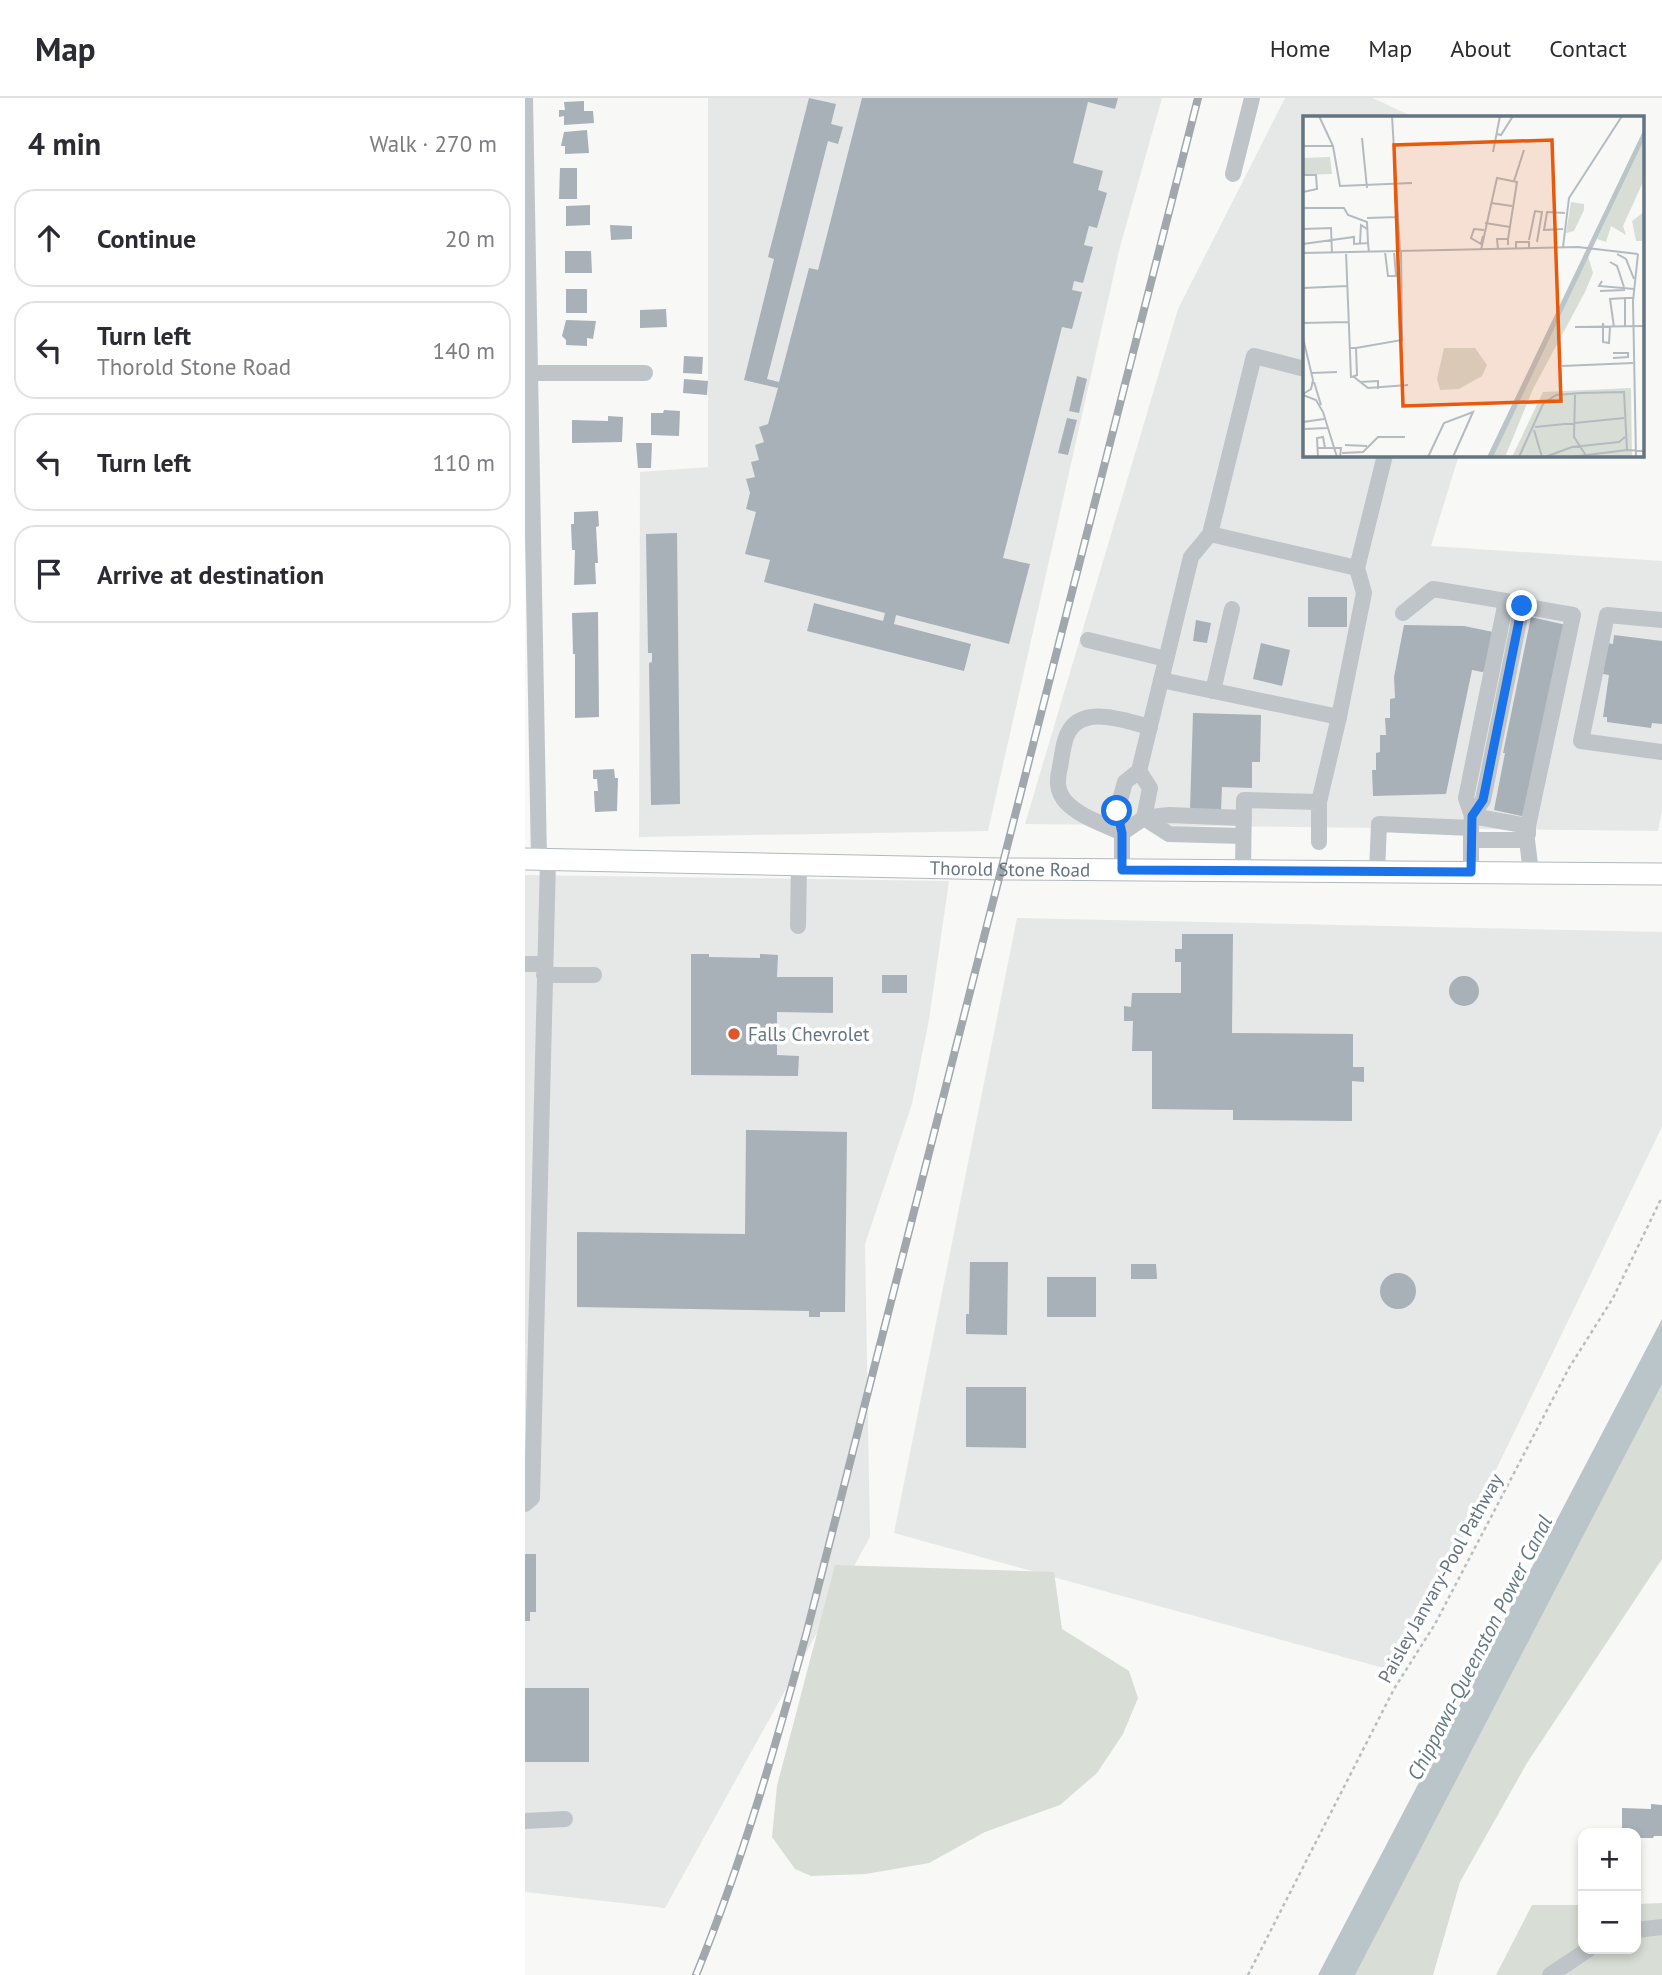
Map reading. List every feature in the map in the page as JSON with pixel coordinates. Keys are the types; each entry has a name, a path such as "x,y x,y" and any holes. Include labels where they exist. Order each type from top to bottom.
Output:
{"main road":[{"name":"Thorold Stone Road","path":"537,860 1122,870 1662,874"}],"street":[{"path":"1233,174 1252,98"},
{"path":"525,99 528,373 533,430 529,615 537,860 545,969 532,1498 525,1504"},
{"path":"1122,870 1122,833 1117,811 1125,782 1139,771 1191,556 1210,534 1254,356 1303,368"},
{"path":"528,373 645,373"},
{"path":"1319,842 1319,802 1364,593 1357,568 1385,457"},
{"path":"1210,534 1357,568"},
{"path":"1403,613 1433,589 1506,601 1466,798 1471,828 1471,872"},
{"path":"1471,828 1483,800 1522,606 1573,615 1528,833 1531,873"},
{"path":"1213,691 1232,609"},
{"path":"1662,620 1607,615 1581,741 1662,752"},
{"path":"1088,640 1166,659"},
{"path":"1161,680 1339,718"},
{"path":"1122,833 1075,810 1063,800 1057,782 1067,734 1077,722 1093,716 1150,727"},
{"path":"1139,771 1150,788 1143,818"},
{"path":"1243,871 1244,800 1319,802"},
{"path":"1122,833 1143,818 1169,815 1244,818"},
{"path":"1143,818 1169,834 1243,836"},
{"path":"1377,872 1379,824 1528,833"},
{"path":"1471,828 1528,833"},
{"path":"797,926 799,865"},
{"path":"525,964 594,975"},
{"path":"525,1821 565,1819"},
{"path":"1641,1929 1662,1927"},
{"path":"1550,1975 1582,1954"}],"path":[{"name":"Paisley Janvary-Pool Pathway","path":"1248,1975 1394,1689 1435,1624 1569,1368 1613,1298 1662,1197"}],"shaded area":[{"path":"708,98 1162,98 1120,247 988,831 639,837 640,472 708,467"},
{"path":"1285,98 1373,98 1411,116 1303,116 1303,457 1458,457 1431,546 1662,561 1662,811 1658,831 1025,824 1178,309"},
{"path":"525,875 949,881 929,1020 912,1104 865,1244 870,1537 665,1908 525,1892"},
{"path":"1017,918 1662,932 1662,1127 1398,1672 894,1533"},
{"name":"Chippawa-Queenston Power Canal","path":"1662,1319 1662,1384 1355,1975 1318,1975"},
{"path":"1662,1380 1662,1559 1527,1763 1460,1882 1433,1975 1349,1975"},
{"path":"835,1565 1054,1572 1062,1629 1129,1671 1138,1698 1123,1734 1097,1773 1060,1805 985,1832 929,1863 866,1874 811,1876 795,1869 772,1837 777,1786"},
{"path":"1662,1903 1662,1975 1496,1975 1532,1905 1578,1905 1578,1954 1641,1954 1641,1904"}],"building":[{"path":"809,98 836,104 831,124 843,127 838,144 828,141 767,379 779,382 809,268 818,270 862,98 1118,98 1115,109 1088,102 1073,163 1103,171 1098,190 1107,193 1097,228 1089,226 1084,245 1093,247 1083,283 1074,281 1072,290 1082,292 1072,329 1062,327 1003,558 1030,564 1009,644 896,615 894,624 971,644 964,671 807,631 814,603 883,621 885,613 764,582 770,560 745,554 756,512 746,509 750,493 746,479 755,477 751,462 759,460 755,445 764,442 759,427 768,424 778,388 744,380 774,259 768,257"},
{"path":"584,101 584,111 593,111 594,123 564,125 564,116 559,117 559,110 565,110 564,102"},
{"path":"587,130 589,153 565,154 565,146 561,146 564,132"},
{"path":"560,168 577,168 577,199 559,199"},
{"path":"590,205 590,225 566,226 566,206"},
{"path":"610,225 632,226 632,239 611,240"},
{"path":"565,251 591,251 592,273 565,273"},
{"path":"566,289 587,289 587,313 566,313"},
{"path":"666,309 667,327 640,328 640,310"},
{"path":"566,320 596,321 593,339 587,338 587,346 566,345 562,336"},
{"path":"684,356 703,357 702,374 683,373"},
{"path":"1077,376 1087,379 1079,413 1069,411"},
{"path":"684,379 708,381 707,395 683,393"},
{"path":"664,410 680,411 679,436 651,435 651,413 663,413"},
{"path":"608,416 623,417 622,442 572,443 572,420 608,421"},
{"path":"1067,418 1077,420 1068,455 1058,453"},
{"path":"636,443 652,443 651,468 638,468"},
{"path":"598,511 596,584 574,585 575,550 572,550 571,524 574,524 574,512"},
{"path":"677,533 680,804 651,805 649,663 652,662 652,653 648,653 646,534"},
{"path":"1308,597 1347,597 1347,627 1308,627"},
{"path":"598,612 599,717 575,718 572,613"},
{"path":"1531,617 1566,625 1526,817 1494,810"},
{"path":"1196,620 1211,623 1207,643 1193,641"},
{"path":"1404,625 1464,626 1498,633 1491,669 1482,672 1472,670 1446,794 1373,796 1372,770 1376,770 1380,735 1386,735 1385,718 1390,718 1390,699 1395,698 1394,677"},
{"path":"1614,635 1662,641 1662,724 1652,723 1651,728 1607,722 1607,717 1603,717 1609,675 1603,674 1607,643 1613,644"},
{"path":"1261,643 1290,650 1282,686 1253,679"},
{"path":"1193,713 1261,715 1260,762 1252,762 1252,788 1222,787 1221,811 1190,810"},
{"path":"614,769 615,778 618,778 617,811 595,812 594,791 598,791 593,770"},
{"path":"1182,934 1233,934 1232,1033 1353,1034 1353,1067 1364,1067 1364,1082 1352,1081 1352,1121 1233,1120 1233,1110 1152,1109 1152,1051 1132,1051 1133,1021 1124,1021 1124,1006 1131,1007 1132,993 1181,993 1181,962 1175,962 1175,949 1182,949"},
{"name":"Falls Chevrolet","path":"691,954 760,958 760,954 778,955 777,977 833,977 833,1013 777,1012 777,1055 799,1056 798,1076 691,1075"},
{"path":"882,975 907,975 907,993 882,993"},
{"path":"1464,976 1475,980 1479,991 1475,1002 1464,1006 1453,1002 1449,991 1453,980"},
{"path":"746,1130 847,1132 845,1312 820,1312 820,1317 809,1317 809,1311 577,1307 577,1232 745,1234"},
{"path":"970,1262 1008,1262 1007,1335 966,1334"},
{"path":"1131,1264 1156,1264 1157,1279 1131,1279"},
{"path":"1398,1273 1410,1279 1416,1291 1410,1303 1398,1309 1386,1303 1380,1291 1386,1279"},
{"path":"1047,1277 1096,1277 1096,1317 1047,1317"},
{"path":"966,1387 1026,1387 1026,1448 966,1447"},
{"path":"525,1554 536,1554 536,1612 530,1612 530,1621 525,1621"},
{"path":"525,1688 589,1688 589,1762 525,1762"},
{"path":"1651,1804 1662,1805 1662,1836 1641,1838 1641,1828 1622,1828 1622,1808 1651,1809"}],"railway":[{"path":"696,1975 757,1805 807,1631 1198,98"}],"place":[{"name":"Falls Chevrolet","path":"734,1034"}],"route":[{"path":"1117,811 1122,833 1122,870 1471,872 1472,816 1483,800 1522,606"}]}
